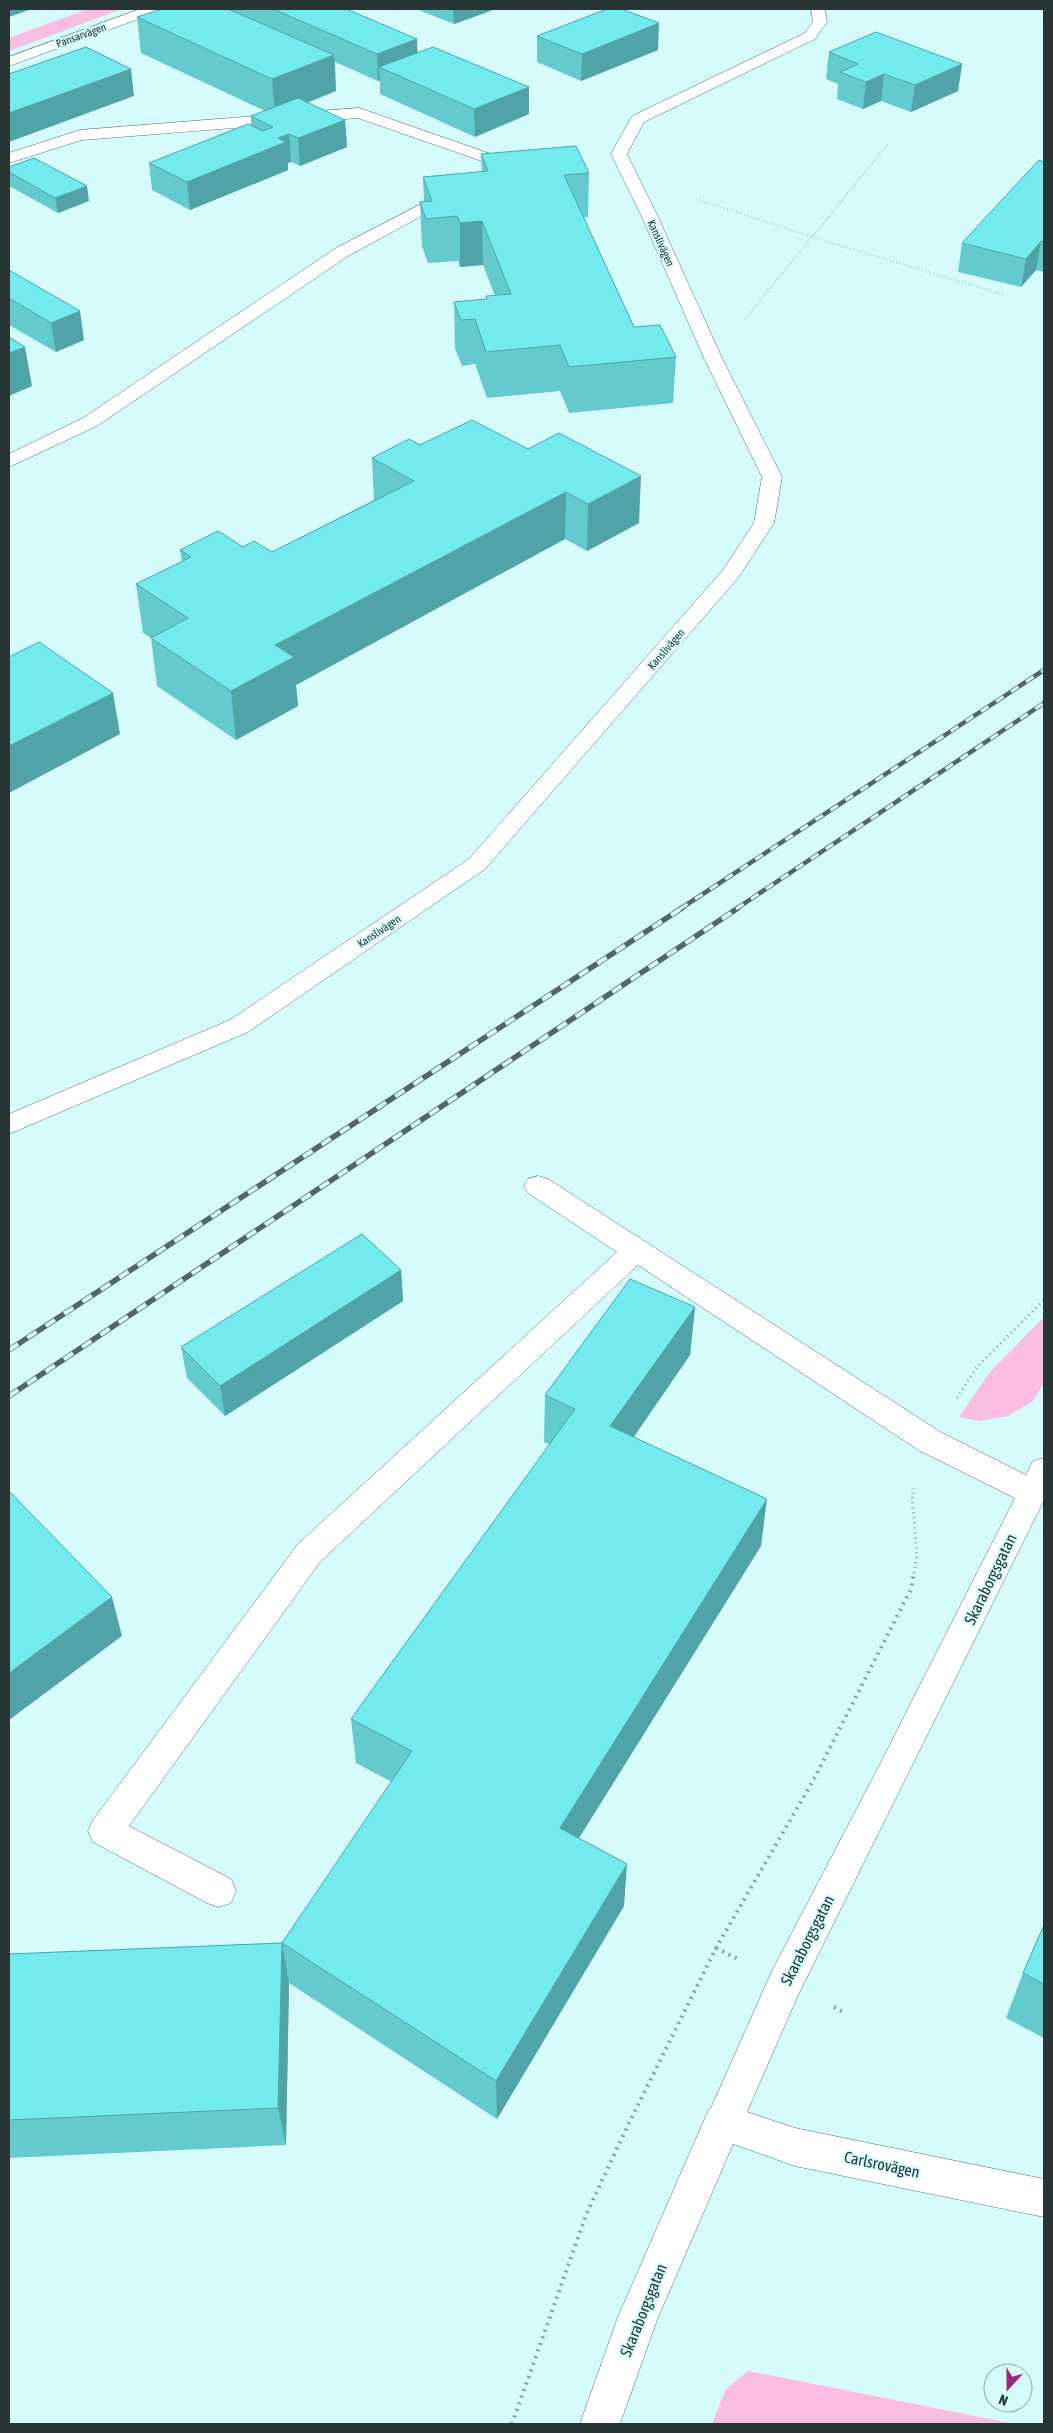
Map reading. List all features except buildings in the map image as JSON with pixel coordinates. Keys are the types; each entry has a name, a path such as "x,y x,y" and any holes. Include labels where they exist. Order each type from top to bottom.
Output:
{"street":[{"name":"Pansarvägen","path":"9,62 153,9"},
{"name":"Kanslivägen","path":"9,1125 239,1026 477,864 731,574 764,523 772,477 713,358 650,217 619,154 638,119 761,62 810,36 820,22 818,9"},
{"path":"9,158 80,135 359,113 504,164 488,173"},
{"path":"9,461 90,422 342,252 470,182"},
{"path":"538,1186 931,1442 1038,1481"},
{"path":"219,1891 105,1831 309,1553 636,1251"},
{"name":"Skaraborgsgatan","path":"600,2424 638,2318 722,2122 785,1982 890,1779 1038,1481"},
{"name":"Carlsrovägen","path":"722,2122 795,2147 1044,2198"}],"path":[{"path":"713,358 888,144"},
{"path":"696,199 812,238 1005,295"},
{"path":"956,1399 977,1367 1044,1300"},
{"path":"512,2424 586,2215 716,1948 814,1779 911,1589 917,1556 912,1496 916,1478"},
{"path":"716,1948 744,1962"},
{"path":"834,2008 846,2013"}],"shaded area":[{"path":"88,9 122,9 9,51 9,38"},
{"path":"1044,1317 1044,1383 1032,1402 1008,1416 979,1421 959,1417 990,1372"},
{"path":"748,2371 1015,2424 712,2424 726,2389"}],"railway":[{"path":"680,909 1044,670"},
{"path":"736,909 1044,703"},
{"path":"9,1350 682,908"},
{"path":"9,1396 738,908"}]}
